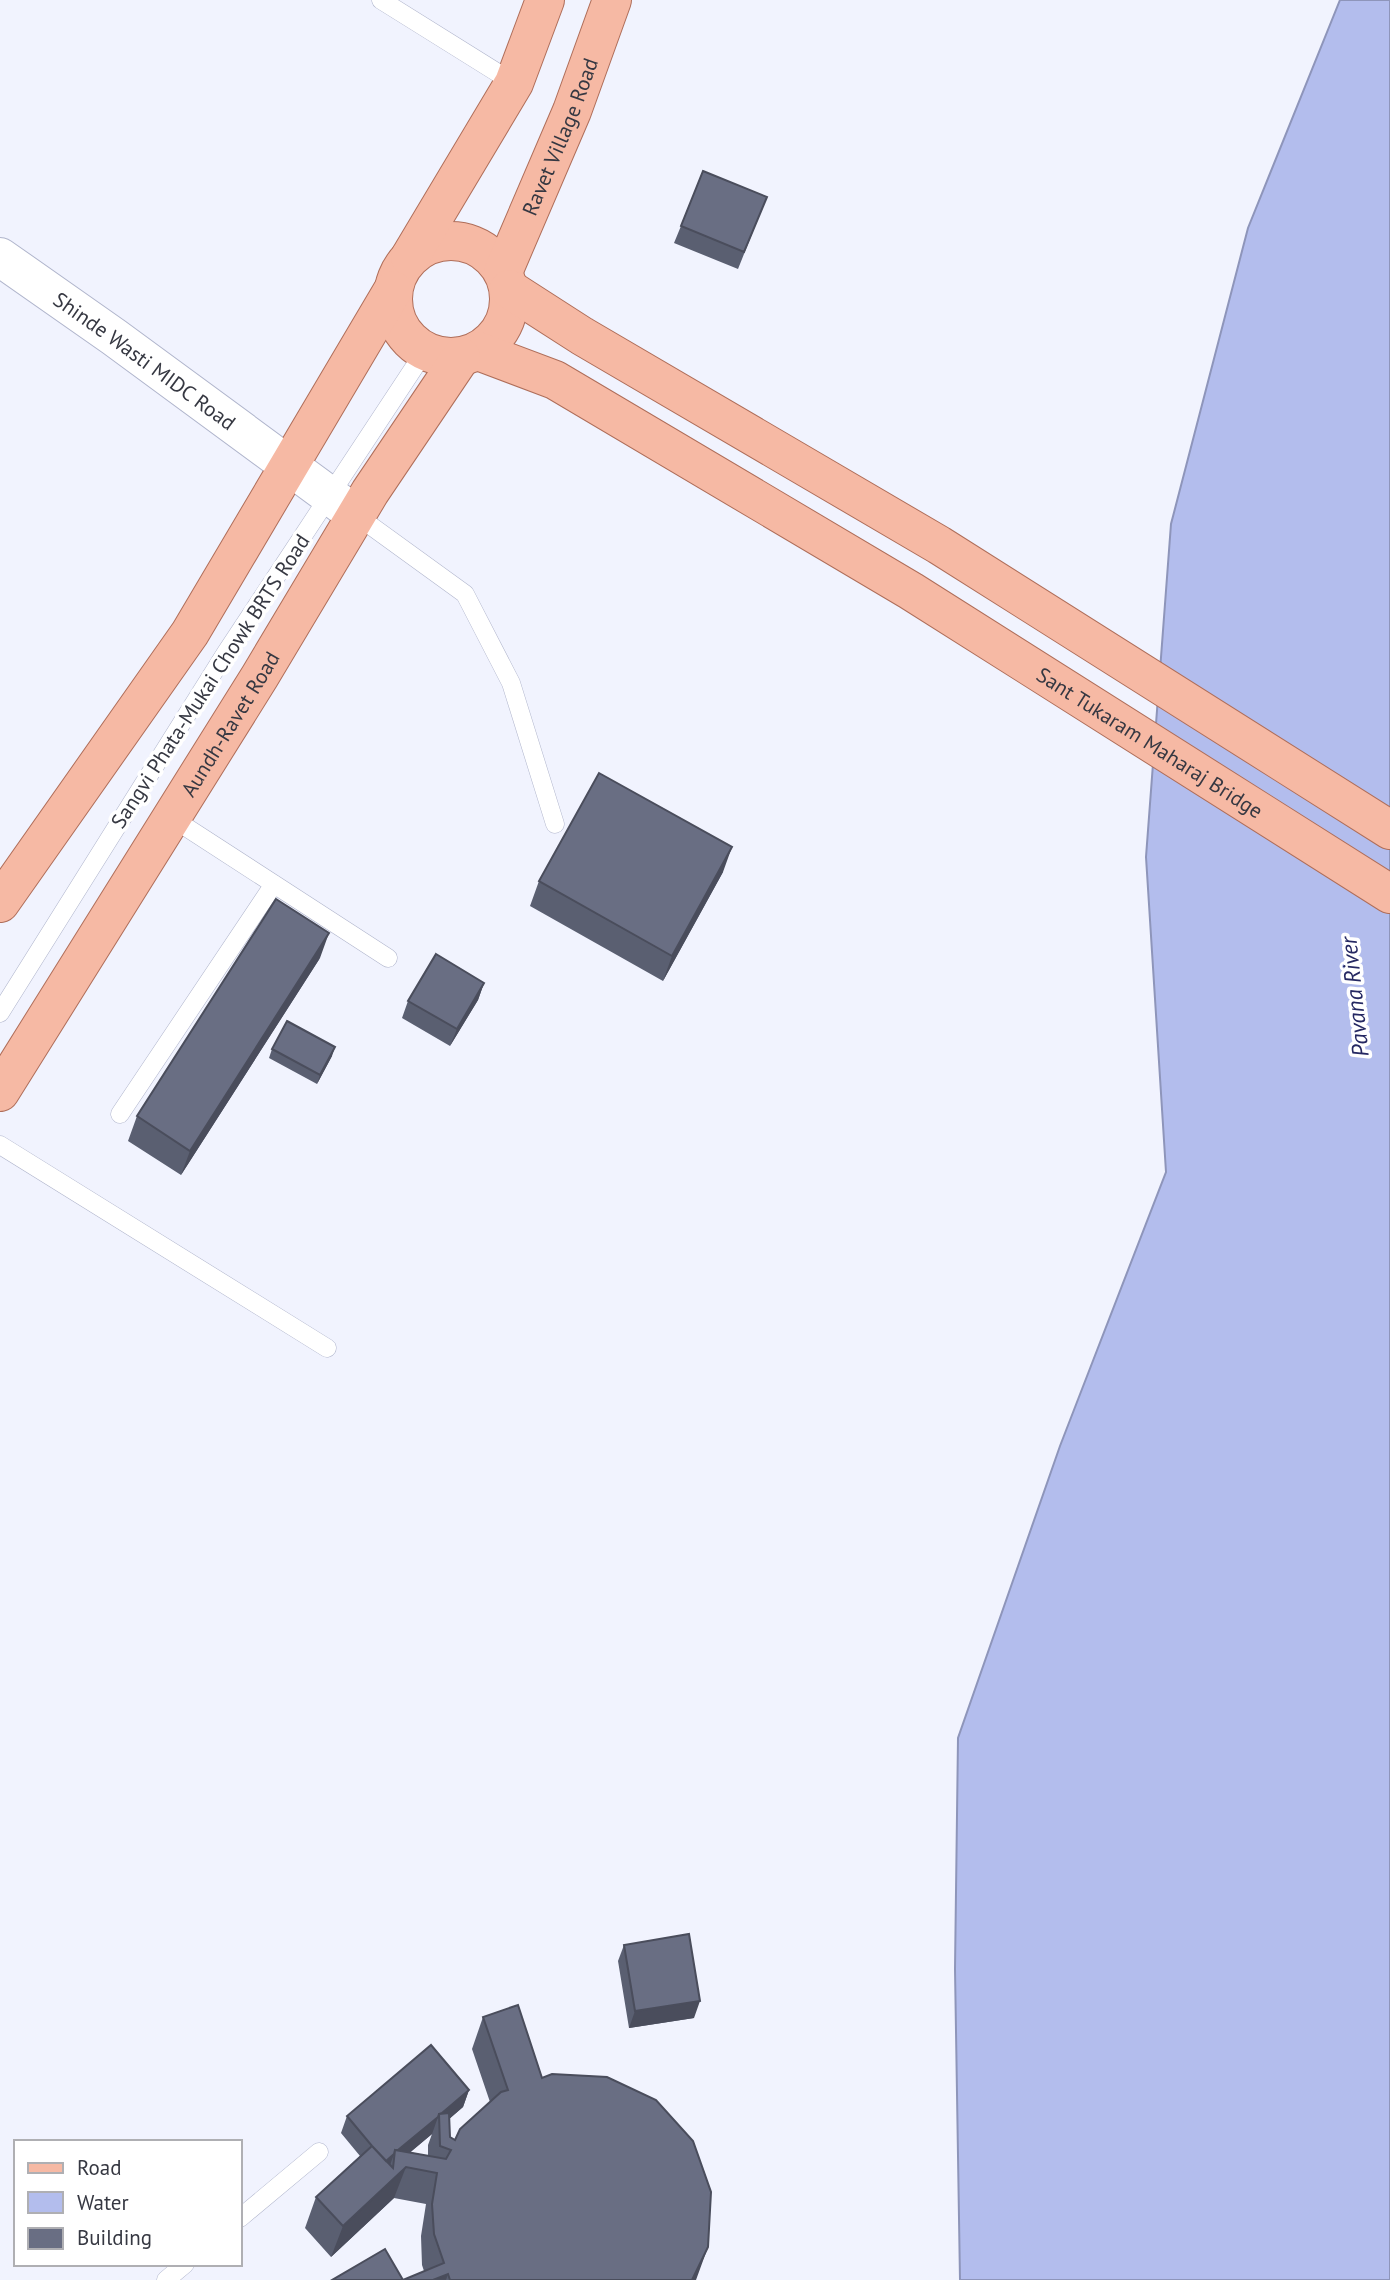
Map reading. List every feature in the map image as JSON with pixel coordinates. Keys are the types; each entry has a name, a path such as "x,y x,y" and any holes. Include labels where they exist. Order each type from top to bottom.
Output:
{"main road":[{"path":"0,903 190,633 514,83 545,0"},
{"name":"Ravet Village Road","path":"506,280 612,0"},
{"path":"461,240 478,246 493,257 506,280 509,308 504,325 493,340 454,353 410,340 400,325 394,308 402,274 425,247 461,240"},
{"path":"506,280 582,336 939,545 1390,830"},
{"name":"Aundh-Ravet Road","path":"0,1092 260,676 343,505 454,353"},
{"name":"Sant Tukaram Maharaj Bridge","path":"454,353 555,380 911,591 1390,894"}],"street":[{"name":"Shinde Wasti MIDC Road","path":"0,257 343,505"}],"lane":[{"path":"381,0 514,83"},
{"path":"343,505 465,594 511,683 555,824"},
{"name":"Sangvi Phata-Mukai Chowk BRTS Road","path":"0,1013 225,654 343,505"},
{"path":"172,818 388,958"},
{"path":"120,1114 274,884"},
{"path":"0,1145 327,1348"},
{"path":"242,2216 318,2152"},
{"path":"166,2280 183,2266"}],"water":[{"name":"Pavana River","path":"1340,0 1390,0 1390,2280 960,2280 955,1969 958,1738 1060,1446 1166,1172 1146,857 1171,524 1248,228"}],"building":[{"path":"703,171 767,197 744,252 681,226"},
{"path":"599,773 732,847 672,956 539,881"},
{"path":"276,899 329,933 190,1151 137,1116"},
{"path":"436,954 484,983 457,1029 408,1001"},
{"path":"287,1021 335,1047 320,1075 272,1049"},
{"path":"689,1934 700,2001 635,2011 624,1945"},
{"path":"518,2005 542,2078 552,2074 607,2077 656,2100 693,2141 711,2192 708,2247 692,2280 450,2280 448,2274 433,2280 403,2280 444,2263 434,2234 432,2204 437,2173 406,2167 343,2226 316,2197 372,2146 393,2168 395,2150 446,2159 451,2150 440,2146 439,2114 449,2113 450,2137 455,2140 460,2129 501,2092 508,2090 483,2017"},
{"path":"431,2045 469,2090 395,2150 386,2161 347,2116"},
{"path":"385,2249 403,2280 332,2280"}]}
